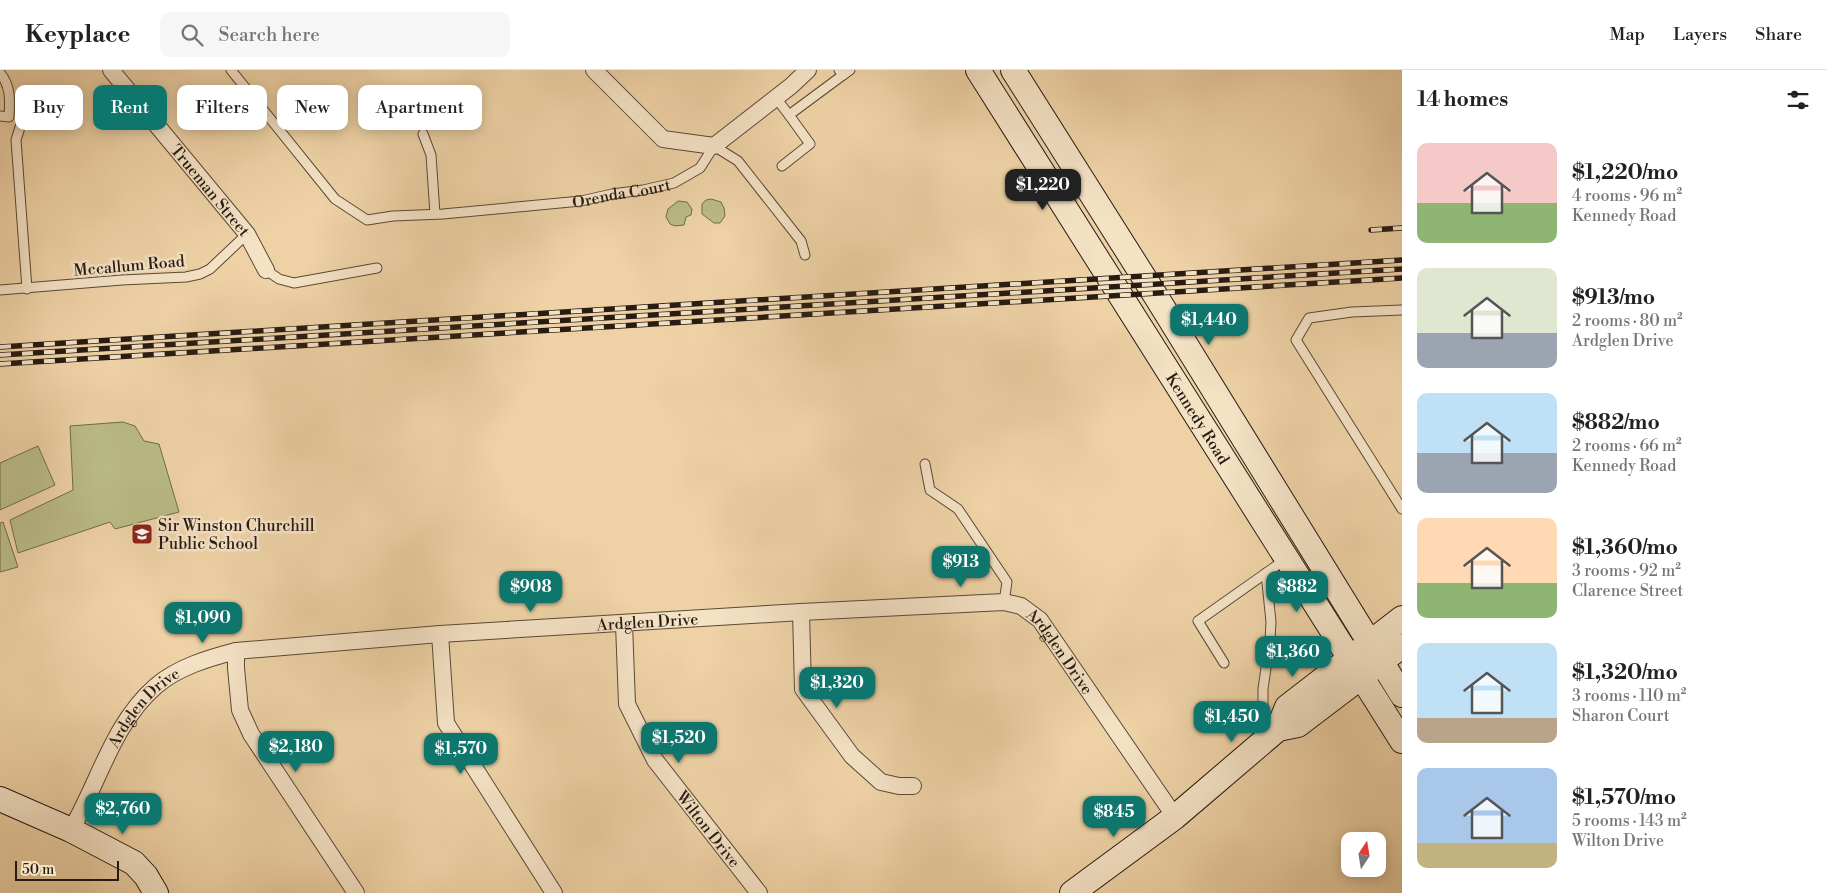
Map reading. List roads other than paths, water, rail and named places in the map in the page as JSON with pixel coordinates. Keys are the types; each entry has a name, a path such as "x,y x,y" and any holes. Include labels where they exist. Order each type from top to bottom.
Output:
{"main road":[{"name":"Kennedy Road","path":"978,70 1402,741"},
{"name":"Kennedy Road","path":"1014,70 1402,695"},
{"path":"1075,892 1175,818 1273,733 1286,707 1355,668 1376,652 1402,618"},
{"path":"1376,652 1402,646"},
{"path":"0,799 71,830 134,863 146,876 156,893"}],"street":[{"name":"Trueman Street","path":"111,70 247,234 266,270"},
{"path":"594,70 663,140 714,146"},
{"name":"Orenda Court","path":"714,146 776,98 808,70"},
{"name":"Ardglen Drive","path":"71,830 112,746 136,708 157,685 183,670 210,658 236,651 440,634 801,612 1004,602 1021,606 1040,620 1175,818"},
{"path":"801,612 804,689 852,756 881,782 898,786 913,786"},
{"name":"Wilton Drive","path":"624,624 627,704 655,760 759,893"},
{"path":"440,634 446,723 554,893"},
{"path":"236,651 240,710 251,734 356,893"}],"lane":[{"name":"Orenda Court","path":"231,70 335,199 367,220 392,216 581,202 612,194 643,190 674,183 700,168 714,146"},
{"path":"789,115 844,72"},
{"path":"0,73 6,80 10,96 5,117"},
{"path":"776,98 810,144 782,166"},
{"path":"19,130 16,140 28,289"},
{"path":"423,134 431,155 435,214"},
{"path":"714,146 738,161 801,240 805,255"},
{"name":"Mccallum Road","path":"0,290 186,277 200,274 210,269 247,234"},
{"path":"266,270 280,279 294,283 377,268"},
{"path":"1402,310 1352,312 1309,318 1296,340 1402,509"},
{"path":"925,464 930,490 958,508 1007,582 1004,602"},
{"path":"1224,664 1198,621 1286,559"},
{"path":"1266,573 1271,622 1263,689 1264,711 1273,733"}],"railway":[{"path":"1371,230 1402,228"},
{"path":"0,347 1402,260"},
{"path":"0,355 1402,269"},
{"path":"0,364 1402,278"}],"place":[{"name":"Sir Winston Churchill Public School","path":"142,534"}]}
